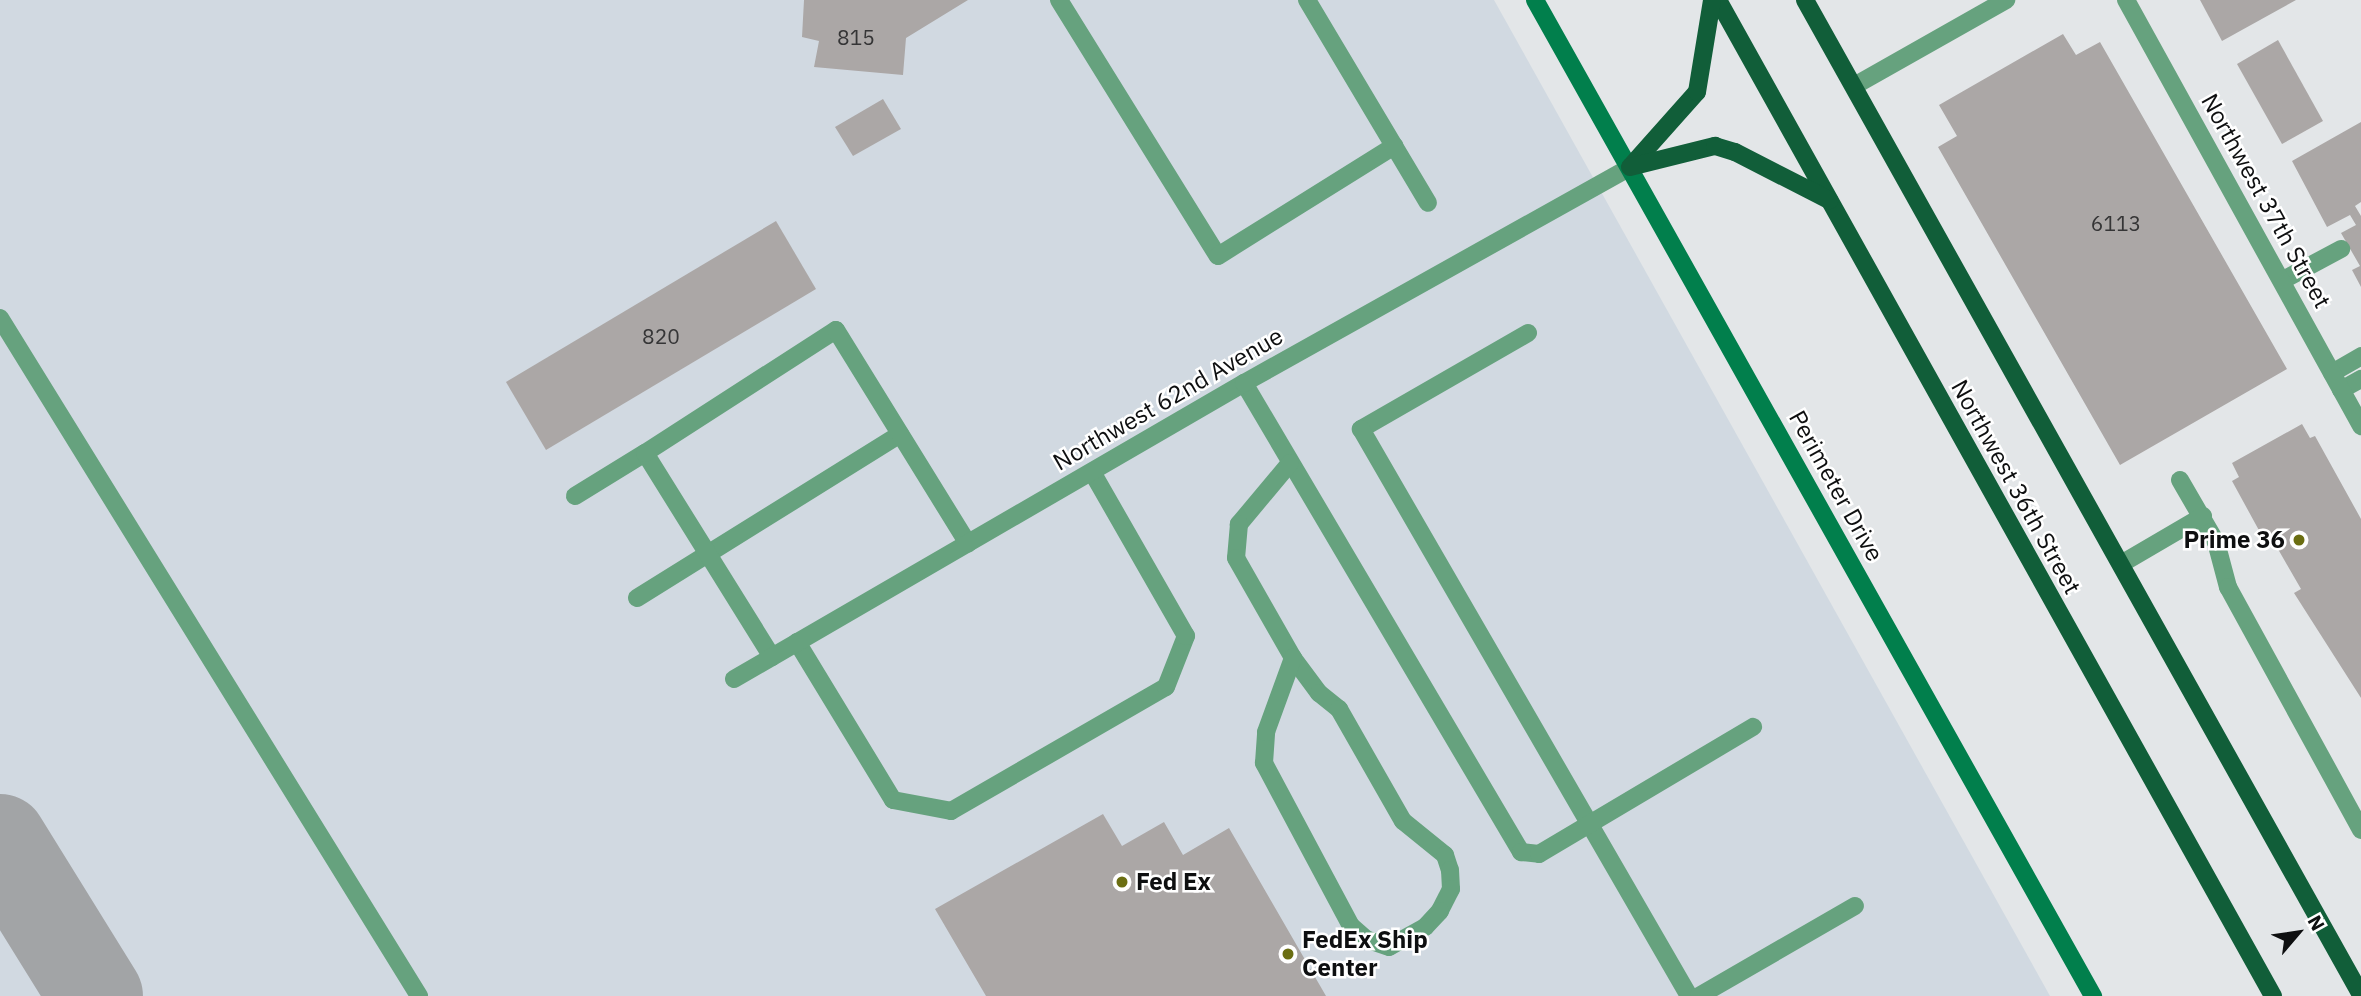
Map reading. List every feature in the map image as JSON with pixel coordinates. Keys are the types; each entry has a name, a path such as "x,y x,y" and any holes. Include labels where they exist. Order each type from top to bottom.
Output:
{"main road":[{"path":"1630,167 1697,92 1712,0"},
{"name":"Northwest 36th Street","path":"1718,0 2273,996"},
{"path":"1805,0 2361,995"},
{"path":"1630,167 1715,146 1735,152 1829,200"}],"street":[{"path":"1059,0 1218,256 1394,146"},
{"path":"1307,0 1428,203"},
{"name":"Perimeter Drive","path":"1535,0 2093,996"},
{"path":"1854,86 2006,0"},
{"name":"Northwest 37th Street","path":"2126,0 2283,280 2361,426"},
{"name":"Northwest 62nd Avenue","path":"734,679 1244,383 1630,167"},
{"path":"2283,280 2342,249"},
{"path":"0,318 419,996"},
{"path":"575,496 836,330 968,544"},
{"path":"1528,333 1362,429 1689,996"},
{"path":"2332,373 2361,356"},
{"path":"2341,390 2361,379"},
{"path":"1244,383 1513,846 1521,852 1539,854 1753,727"},
{"path":"637,598 900,434"},
{"path":"645,453 772,657"},
{"path":"1290,463 1239,524 1236,558 1293,658 1319,693 1339,709 1403,821 1445,855 1450,870 1451,888 1440,911 1425,927 1389,947 1366,939 1351,926 1264,763 1266,732 1293,658"},
{"path":"797,642 893,800 951,811 1166,687 1186,636 1092,472"},
{"path":"2180,480 2203,516 2228,587 2361,830"},
{"path":"2120,564 2203,516"},
{"path":"1699,996 1855,905"}],"shaded area":[{"path":"0,0 1494,0 2050,996 0,996"}],"building":[{"path":"804,0 968,0 906,38 903,75 814,67 819,41 802,37"},
{"path":"2200,0 2296,0 2222,41"},
{"path":"2063,34 2076,55 2100,42 2287,369 2120,465 1938,147 1957,136 1939,105"},
{"path":"2278,40 2323,121 2282,144 2237,64"},
{"path":"883,99 901,129 853,156 835,127"},
{"path":"2361,122 2361,202 2355,206 2361,216 2361,287 2352,270 2360,266 2341,233 2356,225 2350,215 2327,227 2292,161"},
{"path":"776,221 816,289 546,450 506,382"},
{"path":"2302,424 2310,438 2315,436 2361,519 2361,698 2294,593 2301,589 2267,530 2261,534 2232,481 2239,477 2232,463"},
{"name":"Fed Ex","path":"1103,814 1122,846 1164,822 1183,855 1229,828 1326,996 986,996 935,909"}],"taxiway":[{"path":"0,841 96,996"}],"place":[{"name":"Prime 36","path":"2299,540"},
{"name":"Fed Ex","path":"1122,882"},
{"name":"FedEx Ship Center","path":"1288,954"}]}
